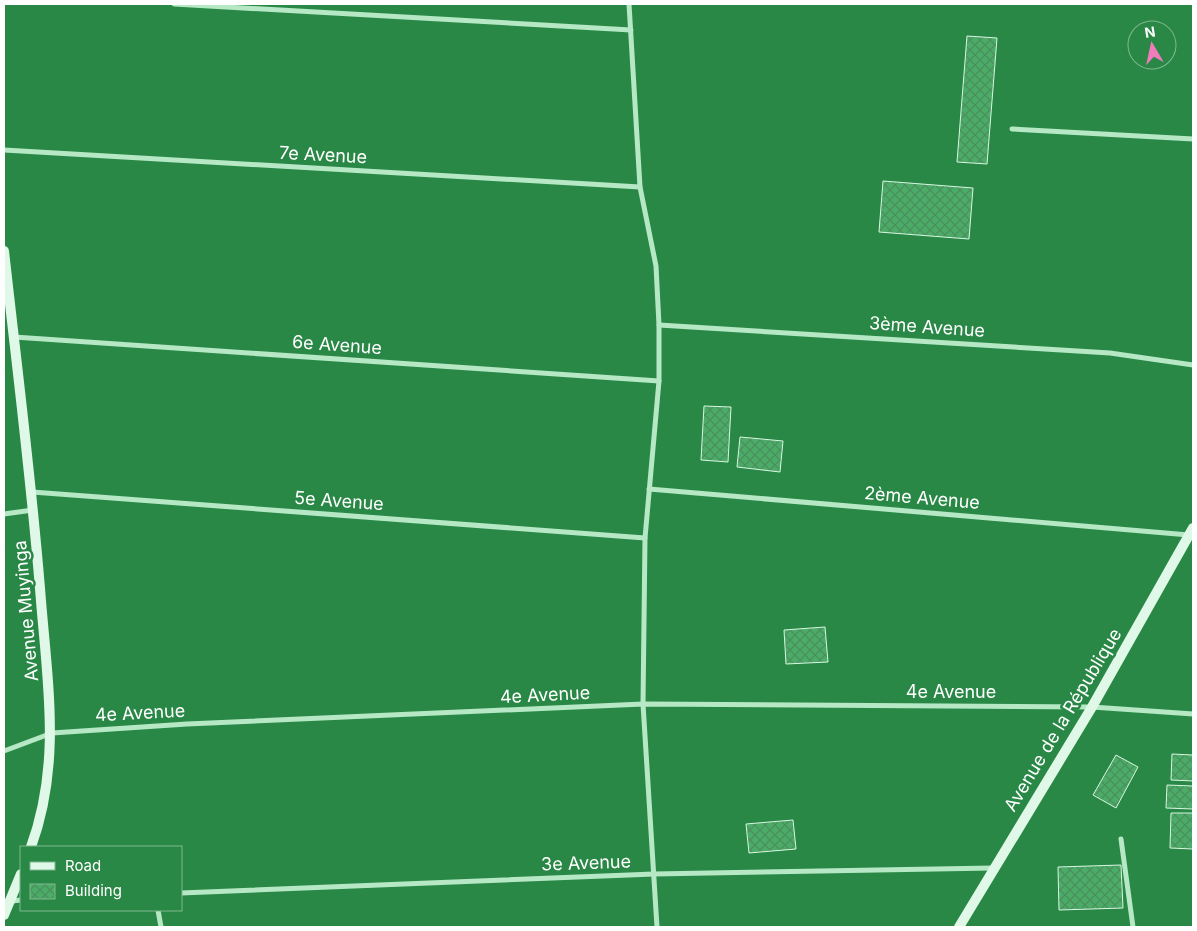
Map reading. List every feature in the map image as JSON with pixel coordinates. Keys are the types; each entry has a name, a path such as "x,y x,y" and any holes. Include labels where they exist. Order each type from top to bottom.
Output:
{"street":[{"path":"174,4 631,30"},
{"path":"629,4 640,187 656,266 659,325 659,381 645,538 643,704 657,927"},
{"path":"1012,129 1193,139"},
{"name":"7e Avenue","path":"4,150 640,187"},
{"name":"Avenue Muyinga","path":"4,251 34,510 52,732 45,806 31,846"},
{"name":"3ème Avenue","path":"659,325 1110,353 1193,365"},
{"name":"6e Avenue","path":"13,337 659,381"},
{"name":"2ème Avenue","path":"649,489 1192,533"},
{"name":"5e Avenue","path":"32,492 645,538"},
{"path":"4,514 34,510"},
{"name":"Avenue de la République","path":"960,927 993,868 1092,707 1192,533"},
{"name":"4e Avenue","path":"4,751 52,732 187,724 643,704 1092,707 1193,714"},
{"path":"1121,839 1133,927"},
{"name":"3e Avenue","path":"182,893 654,874 993,868"},
{"path":"4,915 16,901 20,879"},
{"path":"158,911 161,927"}],"building":[{"path":"967,36 997,38 987,164 957,162"},
{"path":"883,181 973,188 969,239 879,232"},
{"path":"704,406 731,407 728,462 701,460"},
{"path":"740,437 783,441 780,472 737,467"},
{"path":"825,627 828,662 786,664 784,630"},
{"path":"1172,754 1193,755 1193,781 1171,780"},
{"path":"1116,755 1138,767 1116,808 1093,795"},
{"path":"1167,785 1193,786 1193,809 1166,808"},
{"path":"1171,813 1193,813 1193,849 1170,848"},
{"path":"793,820 796,849 749,853 746,824"},
{"path":"1121,865 1123,908 1059,910 1058,867"}]}
